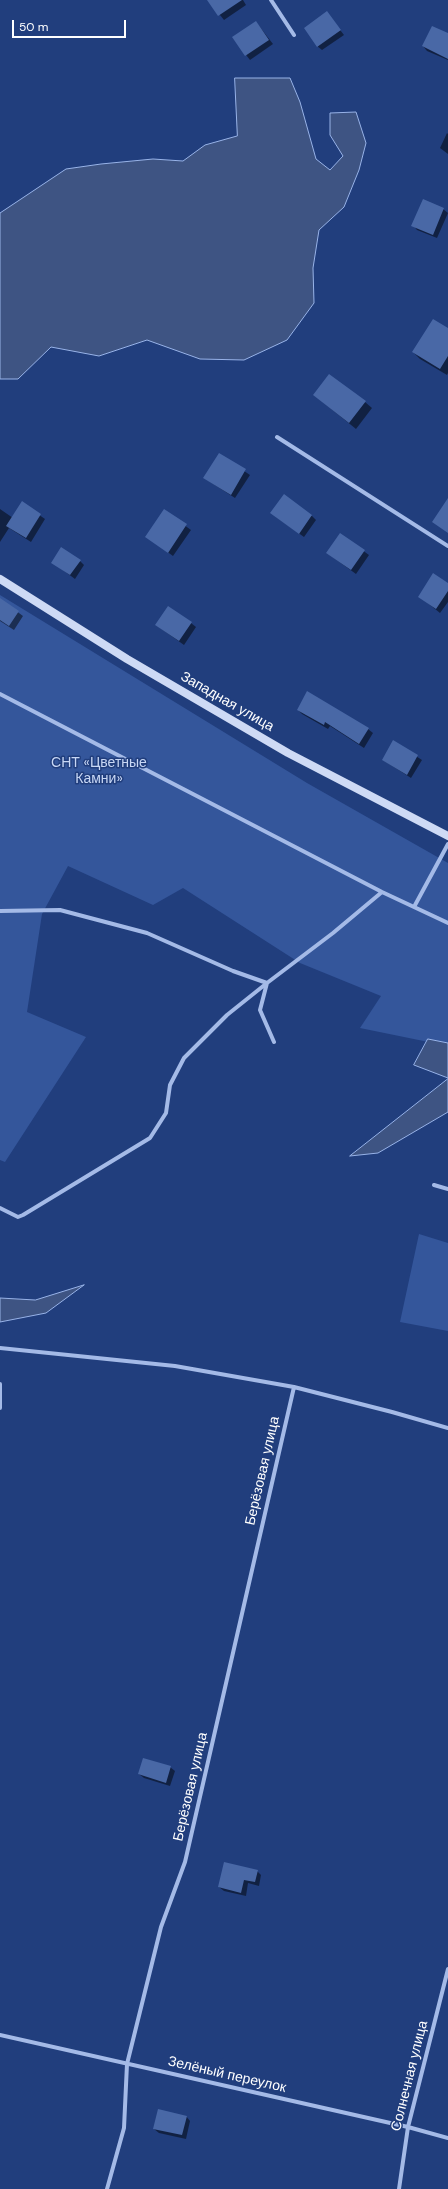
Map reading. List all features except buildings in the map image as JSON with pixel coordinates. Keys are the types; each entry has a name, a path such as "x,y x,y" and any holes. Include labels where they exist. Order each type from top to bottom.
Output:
{"main road":[{"name":"Западная улица","path":"0,579 127,659 288,753 448,836"}],"street":[{"path":"271,0 294,35"},
{"path":"277,437 448,546"},
{"path":"0,694 382,892 448,923"},
{"path":"414,907 448,844"},
{"path":"0,1208 18,1217 23,1215 150,1138 166,1113 170,1085 184,1058 227,1015 266,983 333,934 382,892"},
{"path":"0,911 60,910 147,933 233,971 266,983"},
{"path":"266,983 260,1010 274,1042"},
{"path":"434,1185 448,1190"},
{"path":"0,1348 175,1366 294,1387 448,1428"},
{"path":"0,1384 0,1408"},
{"name":"Берёзовая улица","path":"107,2189 124,2128 127,2064 161,1926 186,1862 294,1387"},
{"name":"Солнечная улица","path":"399,2189 408,2127 448,1969"},
{"name":"Зелёный переулок","path":"0,2035 408,2127 448,2138"}],"green space":[{"name":"СНТ «Цветные Камни»","path":"0,595 307,783 448,863 448,1046 360,1028 381,996 300,963 183,888 153,905 68,866 42,914 27,1012 86,1037 5,1162 0,1160"},
{"path":"419,1234 448,1243 448,1331 400,1322"}],"shaded area":[{"path":"235,78 290,78 300,102 316,159 330,170 343,156 330,135 330,113 356,112 366,143 359,170 344,207 319,230 313,268 314,303 287,340 244,360 200,359 147,340 99,356 51,347 18,379 0,379 0,213 66,169 153,159 183,161 205,145 237,136"},
{"path":"428,1039 448,1043 448,1078 414,1065"},
{"path":"448,1079 448,1112 378,1153 350,1156"},
{"path":"84,1285 46,1313 0,1322 0,1298 35,1300"}]}
